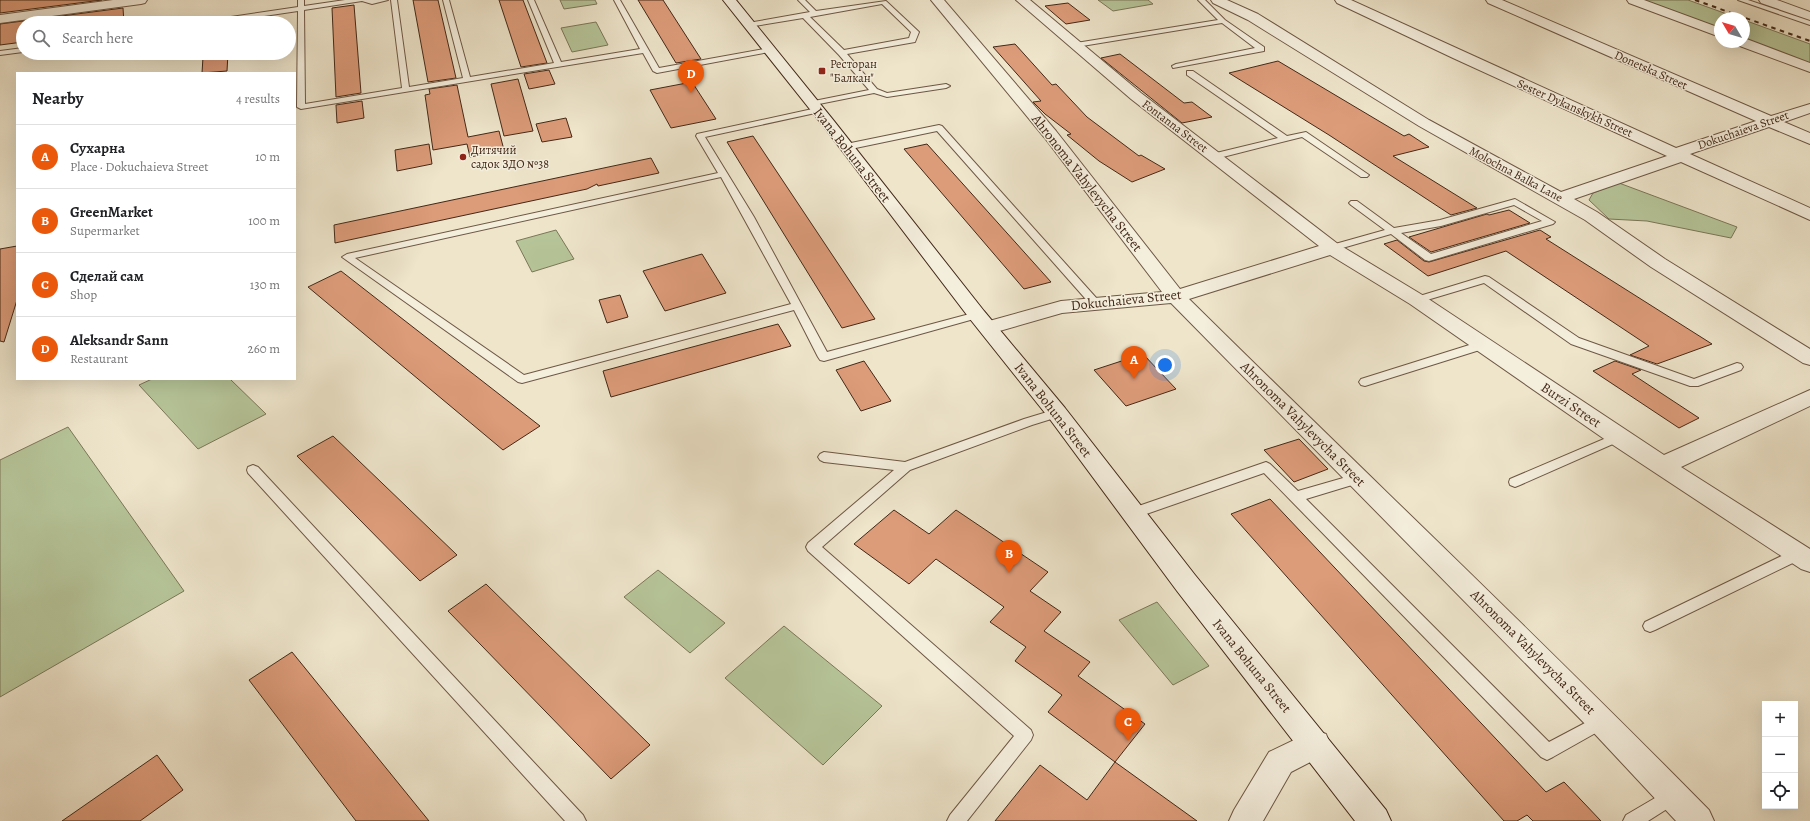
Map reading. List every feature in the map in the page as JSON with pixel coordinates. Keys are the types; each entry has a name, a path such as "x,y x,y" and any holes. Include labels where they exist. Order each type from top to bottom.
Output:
{"street":[{"path":"22,16 141,0"},
{"name":"Ivana Bohuna Street","path":"729,0 983,322 1057,413 1132,514 1375,821"},
{"name":"Ahronoma Vahylevycha Street","path":"937,0 1050,134 1176,297 1357,479 1602,721 1672,796 1698,821"},
{"name":"Fontanna Street","path":"1022,0 1136,96 1332,248"},
{"name":"Molochna Balka Lane","path":"1217,0 1253,17 1424,123 1591,216 1658,263 1810,358"},
{"name":"Sester Dykanskykh Street","path":"1341,0 1440,48 1680,155 1810,215"},
{"name":"Donetska Street","path":"1492,0 1810,139"},
{"path":"1633,0 1714,31"},
{"path":"1765,0 1810,16"},
{"path":"0,19 16,17"},
{"path":"1750,45 1810,68"},
{"name":"Dokuchaieva Street","path":"1561,198 1680,155 1767,121 1810,108"},
{"name":"Dokuchaieva Street","path":"983,322 1095,303 1176,297 1332,248"},
{"name":"Burzi Street","path":"1332,248 1417,300 1618,437 1804,558"},
{"path":"1662,466 1810,397"},
{"path":"1245,821 1280,762 1315,744"}],"lane":[{"path":"301,0 301,107 645,50"},
{"path":"252,16 359,0"},
{"path":"364,0 372,2 385,0"},
{"path":"394,0 406,90"},
{"path":"446,0 468,80"},
{"path":"531,0 559,65"},
{"path":"616,0 657,71 769,50"},
{"path":"801,0 814,13"},
{"path":"1176,66 1261,49 1223,21 1201,0"},
{"path":"1741,0 1810,23"},
{"path":"748,24 804,15 868,2 884,2 915,32 912,40 842,53"},
{"path":"804,15 842,53 874,91"},
{"path":"1076,45 1223,21"},
{"path":"0,53 16,51"},
{"path":"1190,73 1286,139"},
{"path":"946,86 887,95 874,91 700,136 724,174 798,306 824,357 983,322"},
{"path":"846,147 939,128 1095,303"},
{"path":"1215,156 1303,134 1364,175"},
{"path":"724,174 347,257 522,379 798,306"},
{"path":"1332,248 1392,231 1441,223 1515,202 1550,222 1429,258 1392,231 1354,203"},
{"path":"1417,300 1485,280 1575,341 1694,383 1737,366"},
{"path":"1365,382 1482,345"},
{"path":"956,821 1025,735 813,547 906,467 1057,413"},
{"path":"1515,482 1618,437"},
{"path":"824,458 906,467"},
{"path":"1132,514 1266,467 1547,752 1602,721"},
{"path":"252,470 577,821"},
{"path":"1296,497 1357,479"},
{"path":"1650,626 1804,558"},
{"path":"1632,821 1672,796"}],"green space":[{"path":"560,0 595,0 597,4 564,9"},
{"path":"1098,0 1148,0 1153,4 1113,11"},
{"path":"1643,0 1688,0 1721,12 1714,12 1714,28"},
{"path":"596,22 608,45 572,52 561,28"},
{"path":"1750,22 1810,44 1810,64 1750,41"},
{"path":"1619,183 1737,227 1731,238 1647,221 1609,219 1589,200 1593,193"},
{"path":"556,230 574,259 532,272 516,241"},
{"path":"150,380 231,380 266,414 198,449 139,385"},
{"path":"68,427 184,591 0,697 0,460"},
{"path":"658,570 725,623 690,653 624,597"},
{"path":"1157,602 1209,666 1173,685 1119,620"},
{"path":"784,626 882,706 823,765 725,678"}],"building":[{"path":"0,0 102,0 0,13"},
{"path":"413,0 438,0 456,78 428,82"},
{"path":"499,0 523,0 547,63 521,67"},
{"path":"638,0 663,0 701,59 676,63"},
{"path":"1068,3 1090,20 1066,24 1045,6"},
{"path":"354,5 361,93 336,97 332,8"},
{"path":"123,8 124,16 62,16"},
{"path":"16,22 16,43 0,45 0,24"},
{"path":"1015,44 1052,85 1056,84 1087,117 1139,156 1141,155 1165,169 1132,182 1099,161 1067,135 1071,134 1045,114 1033,102 1041,101 993,47"},
{"path":"1120,54 1184,103 1192,102 1212,117 1182,123 1101,58"},
{"path":"203,60 228,60 227,71 202,72"},
{"path":"1278,61 1404,136 1409,134 1429,147 1393,156 1477,208 1451,215 1329,135 1229,73"},
{"path":"549,70 555,84 529,89 524,74"},
{"path":"518,79 533,131 504,136 491,84"},
{"path":"692,82 716,119 671,128 650,90"},
{"path":"457,85 468,137 499,131 504,150 470,157 467,144 433,150 425,95 430,94 429,89"},
{"path":"362,101 364,118 337,123 336,105"},
{"path":"566,118 572,137 542,142 536,124"},
{"path":"753,136 875,319 842,328 727,142"},
{"path":"429,144 432,164 397,171 395,150"},
{"path":"927,144 1051,282 1024,289 904,149"},
{"path":"651,158 659,173 598,186 597,184 587,189 335,243 334,225"},
{"path":"1509,210 1530,223 1431,252 1409,237 1487,214 1489,215"},
{"path":"1540,230 1551,237 1546,239 1712,344 1657,364 1630,355 1649,346 1506,251 1428,276 1384,244 1397,240 1424,261 1429,262"},
{"path":"16,246 16,303 4,342 0,341 0,249"},
{"path":"702,254 726,293 665,311 643,271"},
{"path":"341,271 540,426 503,450 308,287"},
{"path":"620,295 628,317 607,323 599,300"},
{"path":"778,324 791,346 611,397 603,371"},
{"path":"1143,354 1176,389 1126,406 1094,370"},
{"path":"864,361 891,401 861,411 836,370"},
{"path":"1615,361 1641,370 1632,374 1699,418 1679,428 1593,371"},
{"path":"333,436 457,555 420,581 297,456"},
{"path":"1299,439 1328,469 1294,482 1264,450"},
{"path":"1270,499 1546,792 1564,782 1601,821 1533,821 1527,815 1517,821 1504,821 1231,514"},
{"path":"894,510 929,534 956,510 1048,572 1030,591 1061,612 1044,631 1090,662 1078,676 1145,724 1115,762 1048,712 1062,695 1015,661 1026,647 990,622 1004,607 936,559 909,584 854,544"},
{"path":"486,584 650,745 611,779 448,611"},
{"path":"292,652 429,821 356,821 249,680"},
{"path":"157,755 183,790 140,821 62,821"},
{"path":"1115,762 1197,821 995,821 1040,765 1087,800"}],"railway":[{"path":"1695,0 1810,41"}],"place":[{"name":"Ресторан \"Балкан\"","path":"822,71"},
{"name":"Aleksandr Sann","path":"691,93"},
{"name":"Дитячий садок ЗДО №38","path":"463,157"},
{"name":"Сухарна","path":"1134,379"},
{"name":"GreenMarket","path":"1009,573"},
{"name":"Сделай сам","path":"1128,741"}]}
